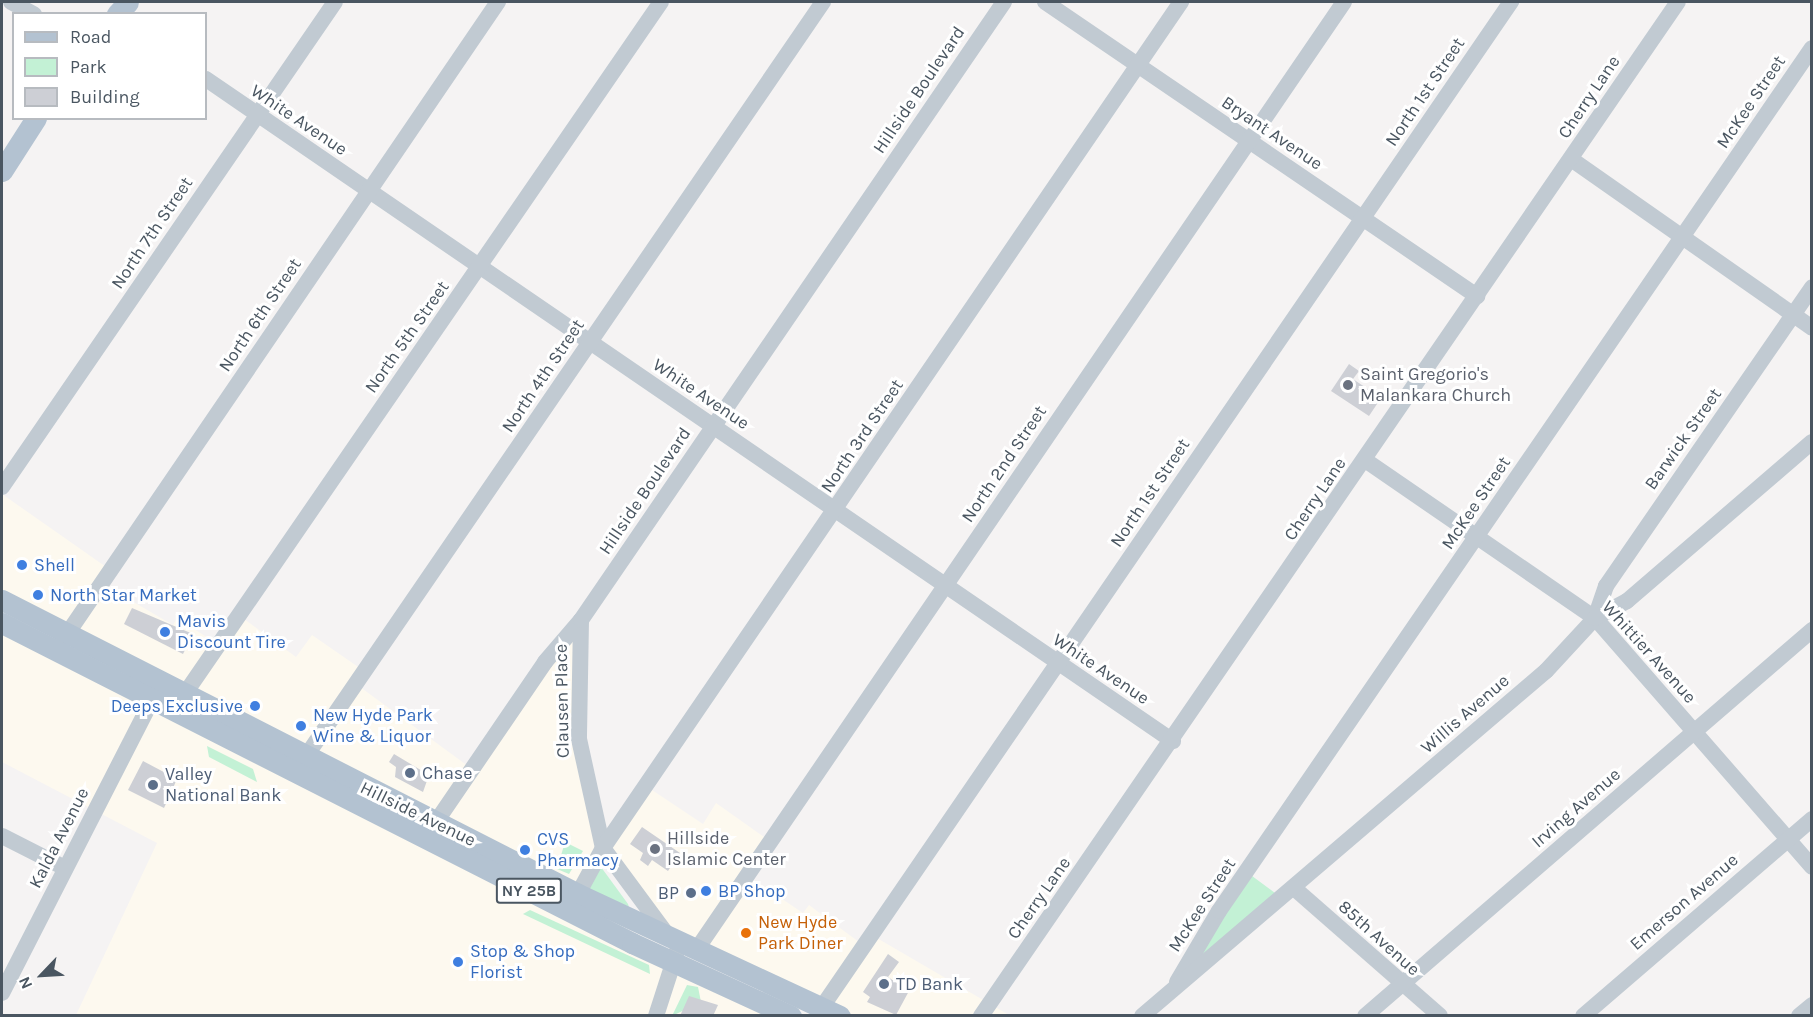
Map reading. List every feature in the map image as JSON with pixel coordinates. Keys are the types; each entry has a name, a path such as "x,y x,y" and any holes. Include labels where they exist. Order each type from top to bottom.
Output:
{"main road":[{"path":"2,171 8,149 34,120"},
{"name":"Hillside Avenue","path":"2,600 61,642 152,700 436,822 579,894 831,1011"},
{"name":"Hillside Avenue","path":"2,623 61,642 184,695 300,765 674,963 791,1016"}],"street":[{"path":"11,2 30,12"},
{"name":"North 7th Street","path":"2,487 335,2"},
{"name":"North 6th Street","path":"61,642 498,2"},
{"name":"North 5th Street","path":"184,695 661,2"},
{"name":"North 4th Street","path":"300,765 823,2"},
{"name":"Hillside Boulevard","path":"436,822 545,662 581,620 1004,2"},
{"name":"Bryant Avenue","path":"1045,2 1477,296"},
{"name":"North 3rd Street","path":"579,894 603,848 1181,2"},
{"name":"North 2nd Street","path":"656,1016 682,942 945,586 1344,2"},
{"name":"North 1st Street","path":"831,1011 1057,663 1511,2"},
{"name":"Cherry Lane","path":"981,1016 1173,741 1678,2"},
{"name":"McKee Street","path":"1177,982 1220,910 1812,48"},
{"name":"White Avenue","path":"207,80 1173,741"},
{"path":"1571,159 1812,328"},
{"name":"Barwick Street","path":"1595,618 1606,586 1812,287"},
{"name":"Willis Avenue","path":"1142,1016 1177,982 1294,888 1546,670 1595,618 1627,601 1812,442"},
{"name":"Whittier Avenue","path":"1365,460 1595,618 1812,867"},
{"name":"Clausen Place","path":"581,620 579,739 603,848 682,942"},
{"name":"Irving Avenue","path":"1365,1016 1812,630"},
{"name":"Kalda Avenue","path":"2,993 152,700"},
{"name":"Emerson Avenue","path":"1583,1016 1812,819"},
{"path":"2,836 65,868"},
{"name":"85th Avenue","path":"1294,888 1440,1016"},
{"path":"1799,1016 1812,1005"}],"shaded area":[{"path":"2,494 109,569 101,583 173,625 177,618 219,645 240,616 296,657 312,635 364,671 356,684 472,769 581,620 579,739 603,847 646,786 703,824 716,803 771,842 748,876 803,913 809,905 863,945 870,934 1009,1015 840,1015 668,936 603,849 578,894 2,600"},
{"path":"2,623 791,1015 76,1015 157,843 2,762"}],"green space":[{"path":"207,746 253,769 257,782 209,757"},
{"path":"565,842 583,851 569,874 557,869"},
{"path":"601,867 628,904 629,907 588,889"},
{"path":"1248,873 1279,896 1198,959"},
{"path":"530,910 649,965 650,974 523,914"},
{"path":"687,985 698,987 701,1002 672,1016"}],"building":[{"name":"Saint Gregorio's Malankara Church","path":"1349,364 1359,371 1353,379 1381,398 1369,416 1331,391"},
{"name":"Mavis Discount Tire","path":"132,608 193,634 183,654 124,624"},
{"name":"Chase","path":"394,754 429,775 423,792 395,777 396,767 389,762"},
{"name":"Valley National Bank","path":"143,761 177,779 164,808 128,790"},
{"name":"Hillside Islamic Center","path":"642,827 680,853 668,871 652,860 648,866 640,860 643,853 630,844"},
{"name":"TD Bank","path":"888,954 899,962 888,977 909,991 896,1015 867,1002 870,997 863,992"},
{"path":"689,996 718,1005 713,1016 680,1016"}],"place":[{"name":"Saint Gregorio's Malankara Church","path":"1348,385"},
{"name":"Shell","path":"22,565"},
{"name":"North Star Market","path":"38,595"},
{"name":"Mavis Discount Tire","path":"165,632"},
{"name":"Deeps Exclusive","path":"255,706"},
{"name":"New Hyde Park Wine & Liquor","path":"301,726"},
{"name":"Chase","path":"410,773"},
{"name":"Valley National Bank","path":"153,785"},
{"name":"Hillside Islamic Center","path":"655,849"},
{"name":"CVS Pharmacy","path":"525,850"},
{"name":"BP Shop","path":"706,891"},
{"name":"BP","path":"691,893"},
{"name":"New Hyde Park Diner","path":"746,933"},
{"name":"Stop & Shop Florist","path":"458,962"},
{"name":"TD Bank","path":"884,984"}]}
